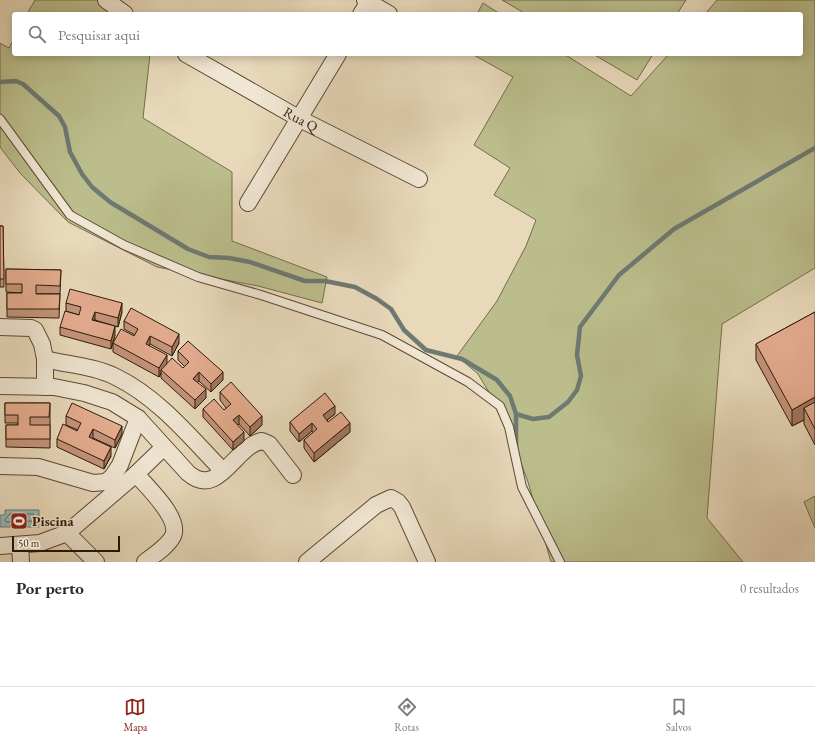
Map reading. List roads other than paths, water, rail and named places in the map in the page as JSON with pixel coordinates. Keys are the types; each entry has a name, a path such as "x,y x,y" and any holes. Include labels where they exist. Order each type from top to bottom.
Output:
{"street":[{"path":"106,0 121,12"},
{"path":"366,4 384,12"},
{"name":"Rua Q","path":"190,56 300,119 419,179"},
{"path":"248,203 337,56"},
{"path":"0,327 31,328 35,330 42,344 45,359 45,387"},
{"path":"45,359 65,362 116,377 155,402 223,471"},
{"path":"0,386 45,387 84,393 112,402 138,418 188,473 198,480 210,480 223,471 248,447 262,441 270,444 293,475"},
{"path":"0,466 38,467 93,483 106,482 112,477 120,465 138,418"},
{"path":"0,546 20,545 50,540 68,533 136,474 164,447"},
{"path":"136,474 168,512 174,525 174,532 169,541 145,562"},
{"path":"307,562 376,505 391,498 398,502 402,507 427,562"},
{"path":"68,533 96,562"},
{"path":"20,545 21,562"}],"lane":[{"path":"0,119 70,215 124,245 198,277 261,295 382,335 468,382 500,406 509,427 522,488 560,562"}],"water":[{"name":"Piscina","path":"5,510 39,510 39,527 0,527 0,515 5,515"}],"waterway":[{"path":"0,82 16,81 23,84 59,116 65,127 70,152 82,174 92,187 110,202 188,249 209,257 229,258 250,262 305,281 325,281 355,287 377,299 391,309 404,330 426,350 462,359 497,380 510,396 516,414 516,447"},
{"path":"516,414 533,419 549,417 568,402 577,390 581,376 577,355 580,327 619,275 674,229 815,148"}],"place":[{"name":"Piscina","path":"19,521"}]}
